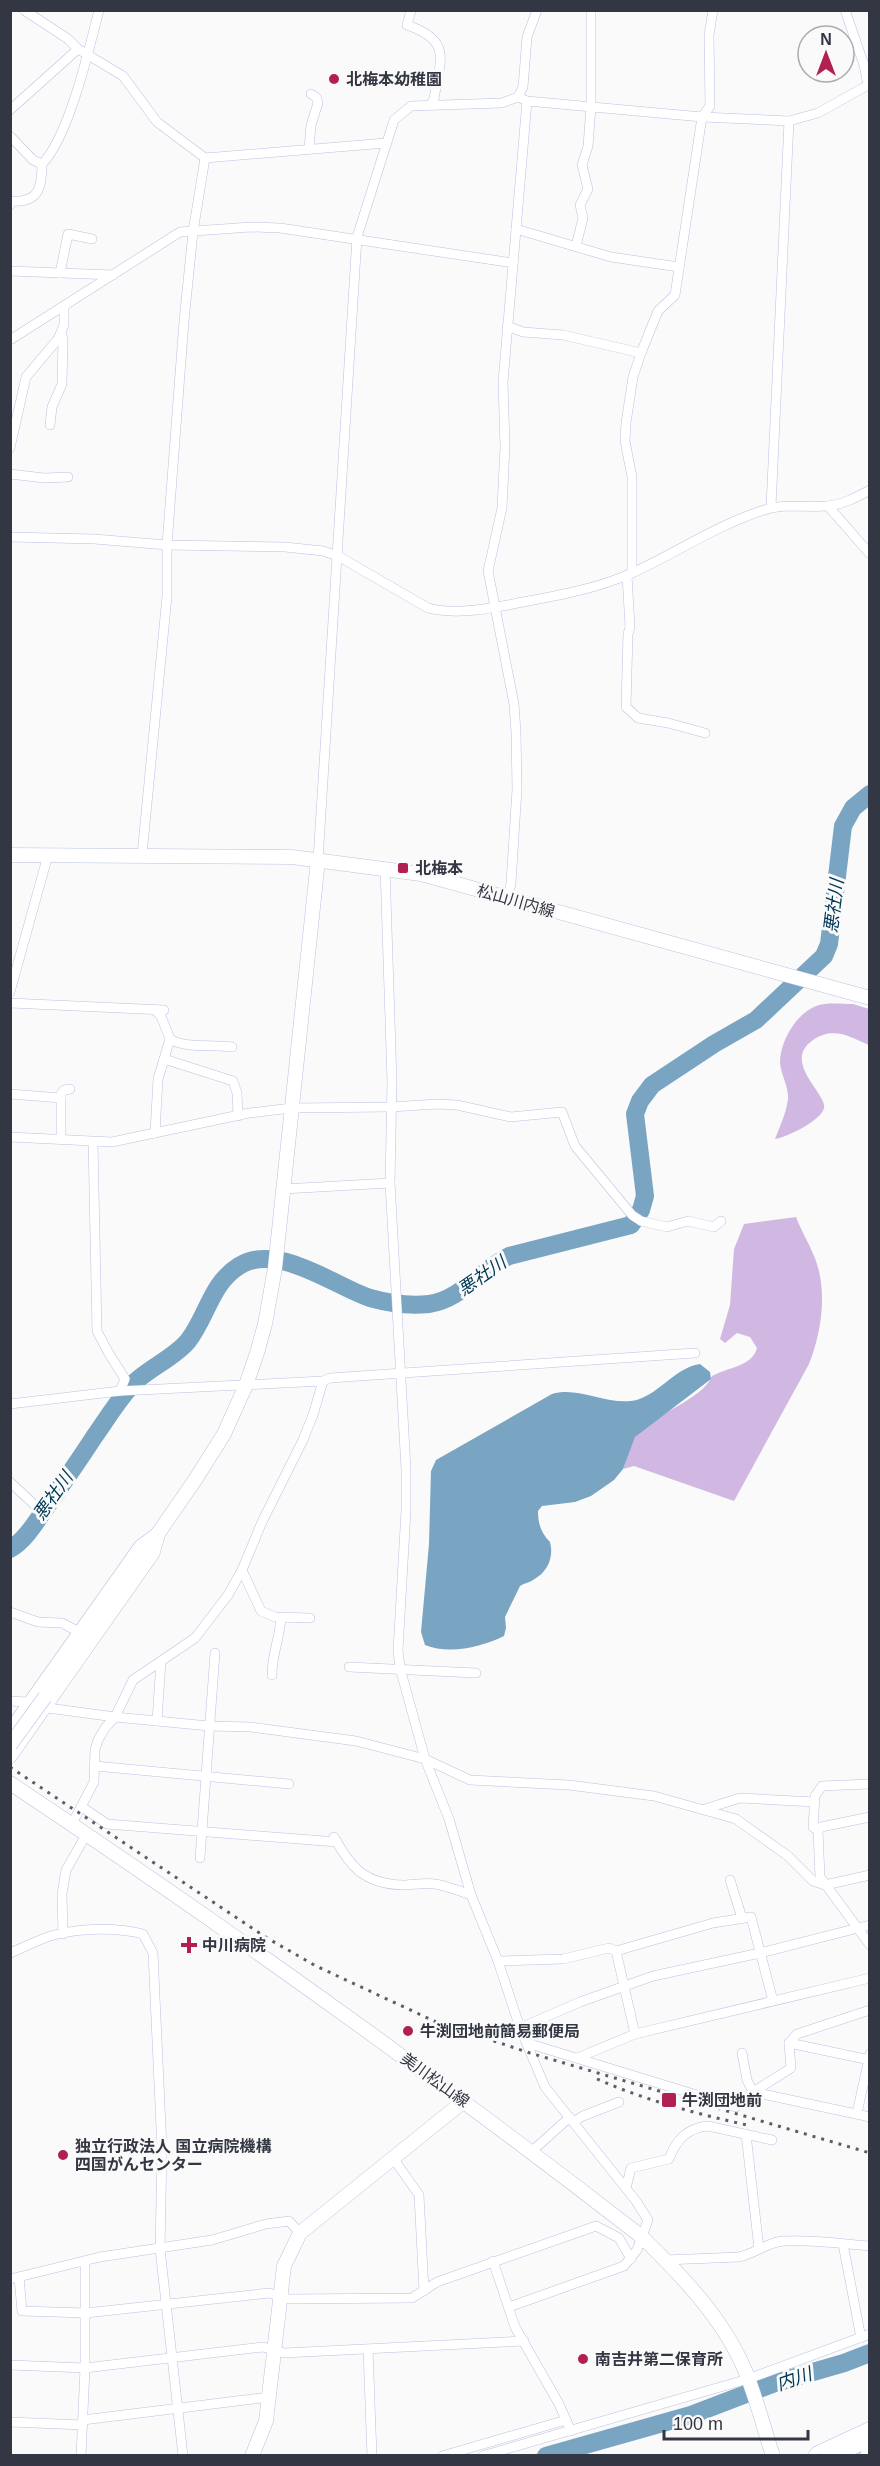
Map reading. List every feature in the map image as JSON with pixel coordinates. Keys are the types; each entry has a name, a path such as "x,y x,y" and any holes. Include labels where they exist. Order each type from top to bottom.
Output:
{"highway":[{"path":"829,2456 870,2439"}],"main road":[{"name":"松山川内線","path":"10,855 292,857 385,867 421,874 870,998"},
{"path":"10,1745 47,1702 214,1451 246,1385 265,1324 274,1268 318,860"},
{"name":"美川松山線","path":"10,1783 225,1930 464,2101 642,2237 709,2310 733,2347 749,2380 773,2456"},
{"path":"252,2456 262,2434 269,2397 284,2266 300,2233 464,2101"}],"street":[{"path":"24,10 68,39 78,49 123,76 157,122 205,158 386,143"},
{"path":"10,205 12,201 24,202 33,198 40,188 42,164 48,158 61,132 86,65 99,10"},
{"path":"411,10 407,25 425,32 434,39 441,51 434,99 431,104"},
{"path":"508,899 511,883 516,789 516,732 514,704 500,638 497,607 488,571 502,508 505,447 503,382 516,229 523,87 527,37 537,10"},
{"path":"576,246 583,218 580,205 588,189 582,165 588,146 591,107 591,10"},
{"path":"705,733 638,718 626,707 630,627 632,477 625,441 633,377 641,353 658,311 675,295 702,117 710,106 709,35 713,10"},
{"path":"318,860 357,237 394,120 411,106 502,103 523,99 702,117 789,121 818,113 869,85 845,10"},
{"path":"10,110 78,49"},
{"path":"309,149 311,125 318,103 316,97 311,94"},
{"path":"771,507 789,121"},
{"path":"10,136 33,160 42,164"},
{"path":"142,855 167,596 167,545 192,232 205,158"},
{"path":"10,340 180,232 251,227 280,228 357,237 513,263"},
{"path":"516,229 611,257 679,267"},
{"path":"60,273 68,234 92,239"},
{"path":"10,271 113,275"},
{"path":"10,448 26,377 61,333 64,325 64,306"},
{"path":"507,326 524,332 562,335 641,353"},
{"path":"50,425 52,407 62,384 63,340 61,333"},
{"path":"10,474 44,478 68,477"},
{"path":"10,537 94,539 167,545 285,547 323,551 338,556 428,608 444,612 497,607 585,590 629,574 726,525 771,507 828,506 850,500 870,490"},
{"path":"828,506 870,554"},
{"path":"10,992 48,855"},
{"path":"385,867 391,1107 390,1184 406,1510 399,1635 400,1668 425,1759 448,1819 471,1895 498,1961 520,2028 545,2088 626,2188 648,2220 631,2259 624,2266 509,2307"},
{"path":"10,1003 160,1010 170,1039 176,1043 232,1047"},
{"path":"155,1133 158,1079 170,1039"},
{"path":"164,1059 233,1081 237,1093 238,1116"},
{"path":"61,1140 61,1098 64,1090 70,1089"},
{"path":"10,1094 61,1098"},
{"path":"10,1137 112,1142 238,1116 292,1108 457,1105 511,1117 562,1112 575,1146 632,1215 641,1221 667,1227 688,1221 714,1227 721,1221"},
{"path":"93,1142 97,1331 125,1379 122,1391"},
{"path":"283,1189 390,1184"},
{"path":"10,1404 122,1391 323,1381 330,1378 694,1353"},
{"path":"72,1824 94,1782 98,1740 115,1717 133,1680 195,1638 228,1595 303,1440 323,1381"},
{"path":"10,1482 39,1509"},
{"path":"26,1739 19,1741 12,1738 10,1728 139,1545 162,1528"},
{"path":"242,1570 261,1611 281,1617 310,1618"},
{"path":"10,1612 38,1622 62,1623 77,1631"},
{"path":"272,1675 272,1657 280,1630 281,1617"},
{"path":"200,1858 215,1653"},
{"path":"157,1721 161,1661"},
{"path":"349,1666 476,1673"},
{"path":"10,1701 47,1702 115,1717 209,1726 250,1727 356,1741 425,1759 470,1780 569,1785 654,1796 705,1809 736,1820 788,1856 813,1881 825,1885 870,1875"},
{"path":"11,1760 47,1702"},
{"path":"94,1766 289,1784"},
{"path":"818,1831 813,1827 814,1802 822,1786 870,1784"},
{"path":"705,1809 740,1798 814,1802"},
{"path":"82,1807 107,1824 335,1838 350,1864 364,1876 377,1882 400,1885 435,1884 471,1895"},
{"path":"870,1817 821,1827 818,1831 820,1878 870,1945"},
{"path":"63,1934 62,1894 66,1870 86,1835"},
{"path":"730,1880 742,1918"},
{"path":"498,1961 563,1959 609,1948 616,1951 713,1923 751,1917 772,2001"},
{"path":"520,2028 625,1985 653,1976 760,1953 870,1925"},
{"path":"10,1953 54,1935 96,1930 129,1930 143,1934 153,1953 162,2149 160,2249 183,2456"},
{"path":"616,1951 635,2034"},
{"path":"577,2058 635,2034 870,1978"},
{"path":"527,2043 736,2107 753,2092 791,2068 789,2043 797,2034 870,2010"},
{"path":"789,2043 869,2058 857,2113"},
{"path":"742,2053 747,2080 753,2092"},
{"path":"753,2092 870,2117"},
{"path":"531,2152 572,2120 619,2102"},
{"path":"626,2188 632,2168 669,2158 676,2142 692,2130 708,2126 772,2140"},
{"path":"746,2134 759,2249"},
{"path":"393,2158 419,2195 424,2291"},
{"path":"300,2233 289,2221 277,2221 212,2240 85,2261 15,2278 22,2311 86,2313 269,2293 289,2299 412,2298 437,2282 596,2226 619,2238 631,2259"},
{"path":"665,2260 739,2257 769,2244 784,2241 870,2246"},
{"path":"482,2456 749,2380 865,2336 843,2244"},
{"path":"81,2456 85,2368 85,2261"},
{"path":"493,2261 515,2326 571,2431"},
{"path":"10,2365 85,2368 263,2347 284,2354 524,2341"},
{"path":"368,2349 372,2456"},
{"path":"10,2422 83,2422 177,2407 269,2397"},
{"path":"442,2456 566,2420"},
{"path":"812,2456 816,2451 870,2426"}],"shaded area":[{"path":"853,1004 869,1009 869,1045 835,1033 813,1040 804,1049 803,1068 823,1102 824,1108 822,1113 810,1123 795,1132 775,1139 788,1099 780,1063 783,1046 790,1029 802,1015 816,1006"},
{"path":"796,1217 815,1258 820,1276 822,1301 817,1340 809,1364 734,1501 634,1466 623,1469 633,1441 642,1429 698,1393 707,1385 712,1376 745,1363 754,1354 757,1348 750,1337 737,1333 725,1343 720,1339 730,1305 734,1249 744,1224"}],"water":[{"path":"700,1364 710,1372 711,1379 635,1437 623,1469 614,1480 591,1496 575,1502 542,1506 538,1511 541,1528 550,1542 549,1564 538,1577 520,1586 505,1617 504,1636 465,1648 444,1649 425,1645 421,1632 429,1544 431,1471 436,1460 552,1394 571,1392 611,1400 631,1401 649,1395 681,1371"}],"waterway":[{"name":"悪社川","path":"10,1549 20,1542 32,1527 124,1395 135,1382 188,1341 222,1282 239,1266 254,1260 270,1259 288,1262 370,1298 400,1304 429,1304 451,1297 509,1256 631,1225 641,1210 645,1196 635,1114 640,1101 652,1085 714,1044 756,1020 824,956 829,944 843,826 853,808 870,794"},
{"name":"内川","path":"546,2456 691,2415 775,2383 870,2353"}],"railway":[{"path":"10,1767 267,1938 316,1966 434,2021 530,2053 870,2153"},
{"path":"597,2079 673,2106 751,2126"}],"place":[{"name":"北梅本幼稚園","path":"334,79"},
{"name":"北梅本","path":"403,868"},
{"name":"中川病院","path":"189,1945"},
{"name":"牛渕団地前簡易郵便局","path":"408,2031"},
{"name":"牛渕団地前","path":"669,2100"},
{"name":"独立行政法人 国立病院機構 四国がんセンター","path":"63,2155"},
{"name":"南吉井第二保育所","path":"583,2359"}]}
